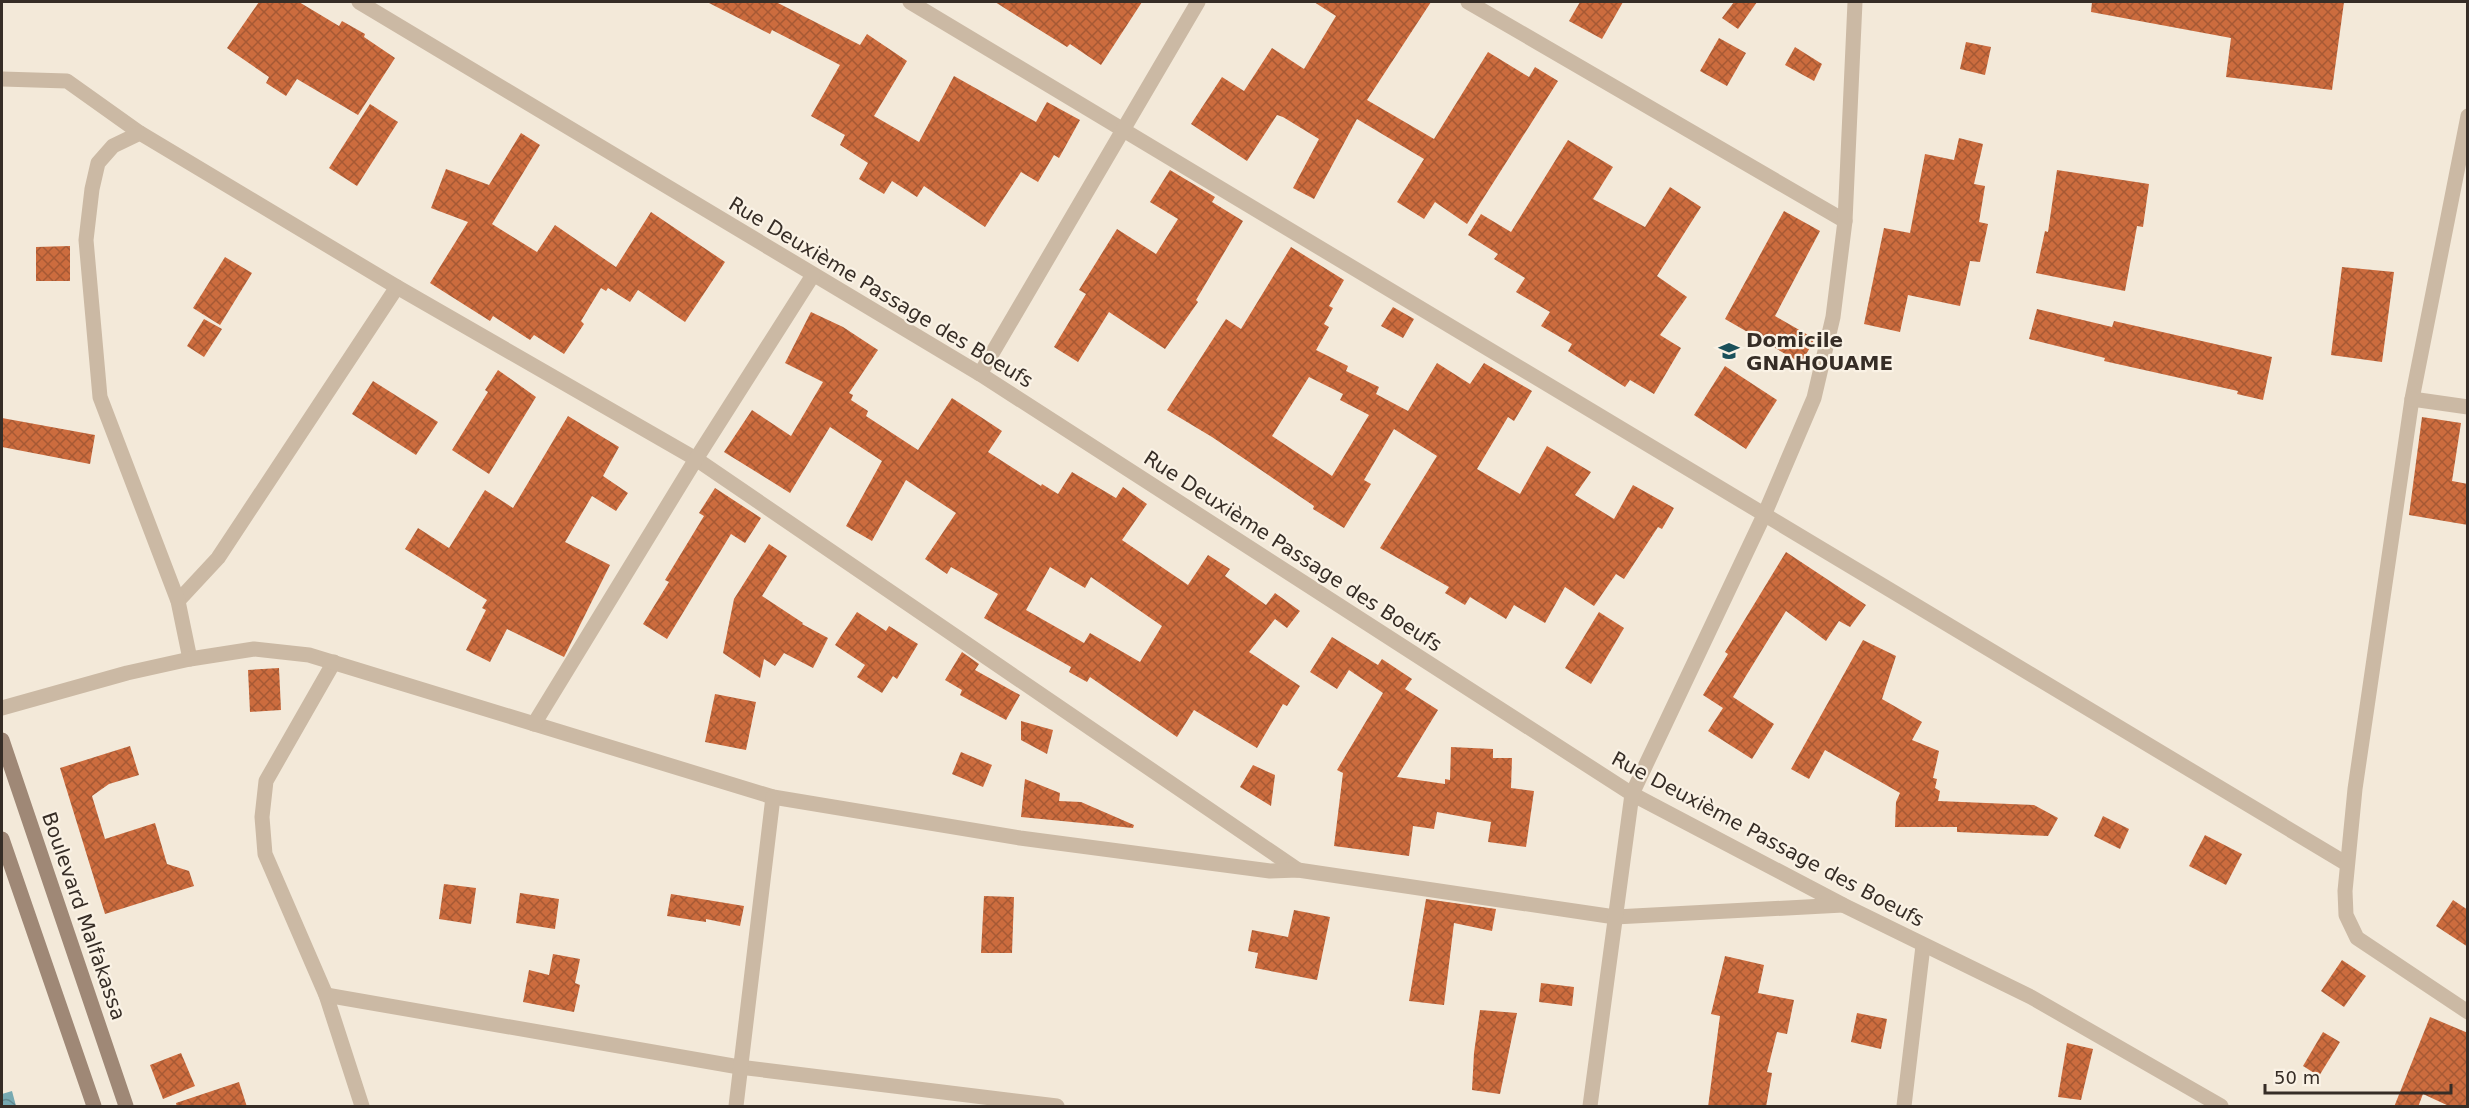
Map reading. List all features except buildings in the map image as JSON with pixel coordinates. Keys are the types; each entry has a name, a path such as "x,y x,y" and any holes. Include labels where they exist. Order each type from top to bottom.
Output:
{"main road":[{"name":"Boulevard Malfakassa","path":"2,740 126,1107"},
{"path":"2,838 94,1107"}],"street":[{"name":"Rue Deuxième Passage des Boeufs","path":"359,2 980,374 1632,794 1843,906 2031,998 2221,1107"},
{"path":"910,2 1766,513 2347,864"},
{"path":"980,374 1198,2"},
{"path":"1468,2 1845,221"},
{"path":"1590,1107 1632,794 1766,513 1814,398 1833,317 1845,221 1855,2"},
{"path":"2,79 67,81 140,133 397,287 696,459 1298,870"},
{"path":"2468,116 2412,399 2357,777 2347,864 2346,915 2357,938 2468,1012"},
{"path":"140,133 113,146 98,163 86,240 100,397 178,602 190,658"},
{"path":"534,724 696,459 813,275"},
{"path":"178,602 218,558 397,287"},
{"path":"2412,399 2468,407"},
{"path":"2,708 190,658 254,649 309,655 334,662 773,797 1020,838 1270,871 1298,870 1615,917 1843,906"},
{"path":"334,662 266,781 262,817 265,854 326,995 362,1107"},
{"path":"736,1107 773,797"},
{"path":"1904,1107 1923,946"},
{"path":"326,995 739,1067 1057,1107"}],"water":[{"path":"12,1091 16,1106 2,1106 2,1094"}],"place":[{"name":"Domicile GNAHOUAME","path":"1729,351"}]}
